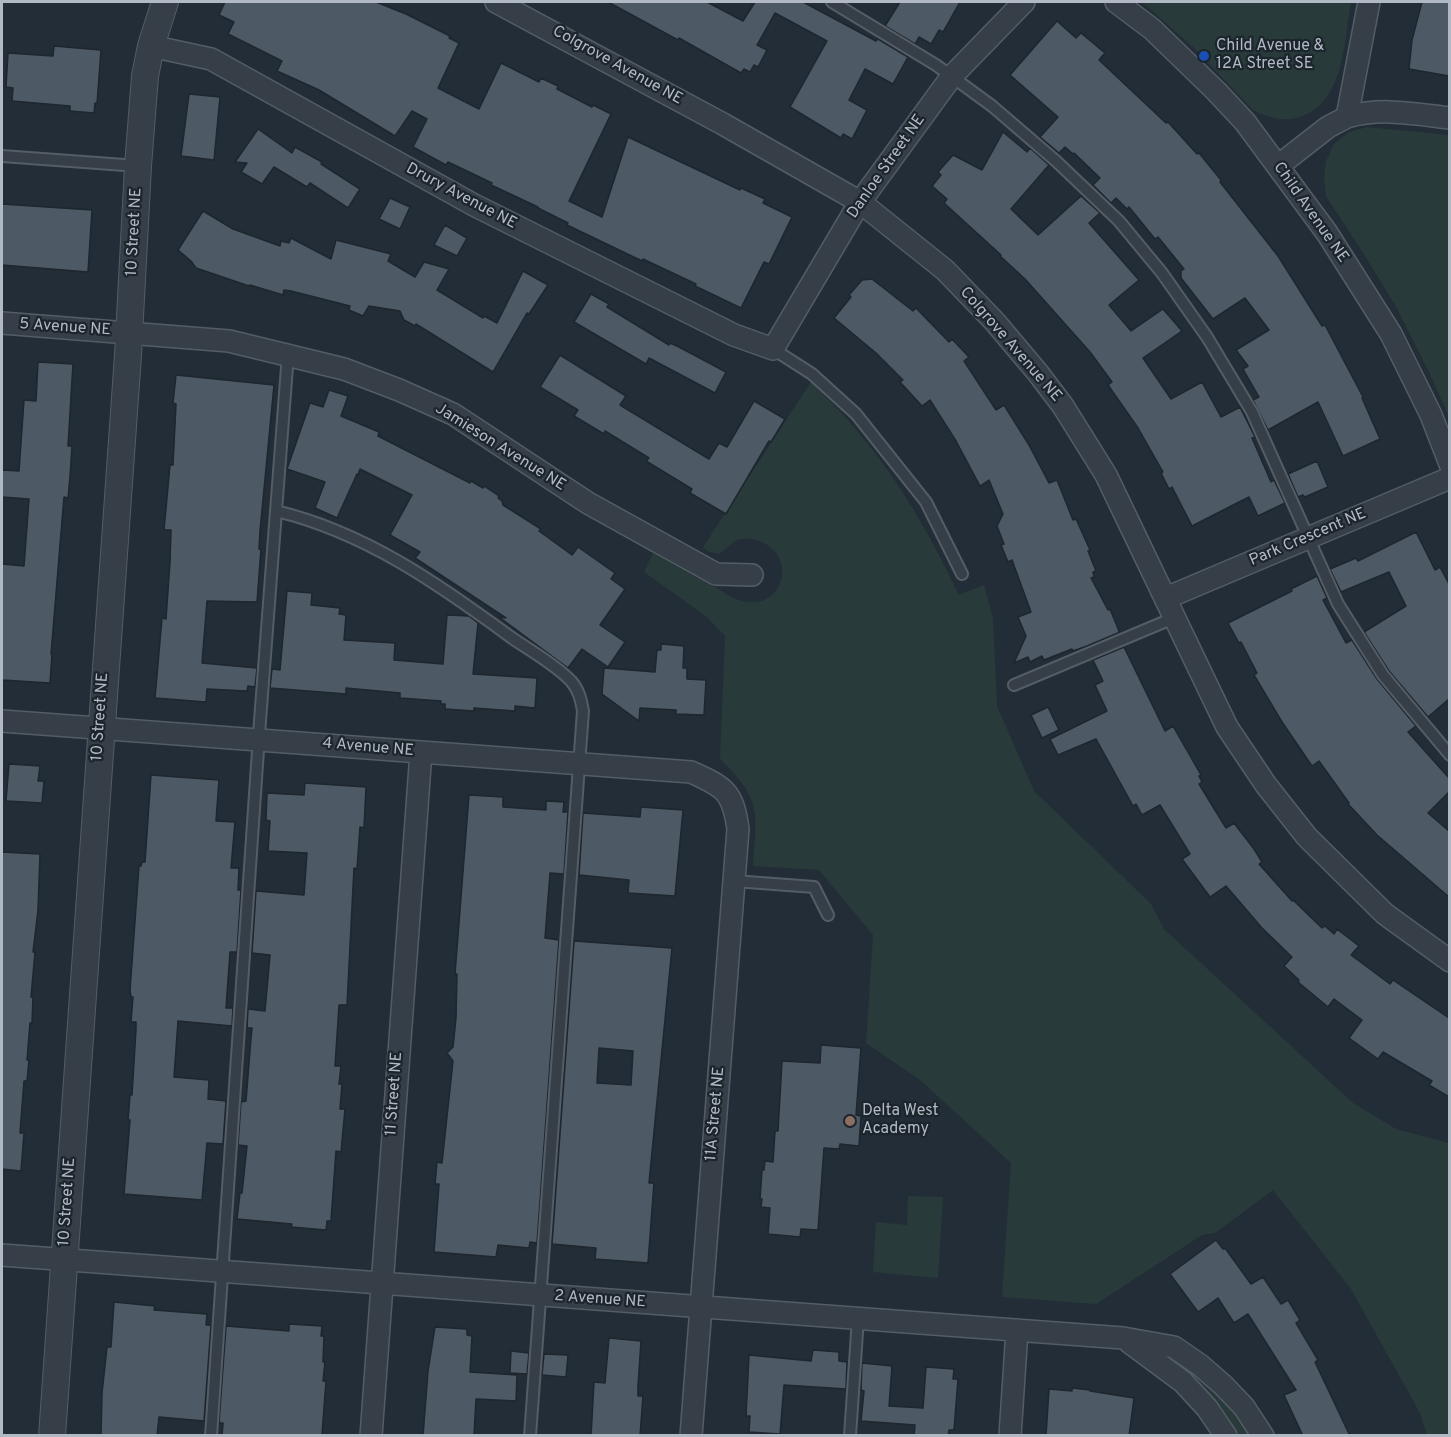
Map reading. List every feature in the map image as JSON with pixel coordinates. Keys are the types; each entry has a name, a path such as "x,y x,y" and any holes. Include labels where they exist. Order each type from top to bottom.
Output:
{"street":[{"name":"10 Street NE","path":"52,1436 129,332 138,166 146,76 151,46 163,2"},
{"name":"Colgrove Avenue NE","path":"496,2 723,123 860,202 945,270 995,322 1050,389 1106,475 1227,727 1266,784 1307,837 1385,914 1449,961"},
{"name":"Danloe Street NE","path":"773,349 860,202 952,76 1024,2"},
{"name":"Child Avenue NE","path":"1116,2 1152,29 1245,122 1327,233 1391,334 1431,416 1449,464"},
{"path":"1347,117 1369,2"},
{"name":"Drury Avenue NE","path":"151,46 211,59 474,205 734,335 773,349"},
{"path":"1278,166 1328,127 1347,117 1364,112 1387,111 1449,118"},
{"name":"5 Avenue NE","path":"2,323 129,332"},
{"name":"Jamieson Avenue NE","path":"129,332 229,341 344,369 399,390 453,414 588,504 716,574 752,576"},
{"name":"Park Crescent NE","path":"1166,598 1449,478"},
{"name":"4 Avenue NE","path":"2,721 692,772 720,786 728,795"},
{"name":"11 Street NE","path":"371,1436 421,753"},
{"name":"11A Street NE","path":"691,1436 738,829 735,808 728,795"},
{"name":"2 Avenue NE","path":"2,1256 1124,1338 1174,1347 1183,1353 1223,1385 1244,1407 1263,1436"},
{"path":"1010,1436 1017,1330"},
{"path":"1124,1338 1183,1382 1207,1408 1226,1436"}],"lane":[{"path":"832,2 952,76 992,106 1056,161 1119,221 1162,273 1207,337 1252,412 1338,604 1383,675 1449,755"},
{"path":"2,156 138,166"},
{"path":"773,349 812,375 856,414 926,502 962,574"},
{"path":"211,1436 288,354"},
{"path":"276,511 337,530 392,558 458,598 572,682 580,694 583,711 530,1436"},
{"path":"1014,686 1176,617"},
{"path":"734,881 814,887 828,915"},
{"path":"850,1436 858,1318"}],"green space":[{"path":"1142,2 1351,2 1344,51 1335,83 1327,97 1316,108 1302,116 1284,119 1259,113 1253,110 1194,48"},
{"path":"1367,127 1449,135 1449,417 1395,305 1326,196 1324,178 1326,161 1334,144 1349,132"},
{"path":"811,382 853,425 888,470 926,531 959,595 984,585 993,618 997,706 1034,791 1151,904 1164,929 1353,1103 1396,1129 1449,1143 1449,1435 1427,1435 1420,1413 1351,1289 1273,1190 1215,1233 1202,1235 1096,1304 1002,1297 1011,1163 920,1080 866,1043 873,935 819,870 753,866 754,807 743,785 720,759 725,636 707,617 644,572 653,553 739,600 755,602 767,599 776,591 781,580 782,568 778,557 770,547 756,540 740,539 719,554 707,551 703,547"},
{"path":"908,1196 943,1197 938,1278 873,1272 876,1222 907,1225"},
{"path":"1183,1362 1233,1407 1251,1435 1239,1435 1204,1387 1178,1365"}],"building":[{"path":"225,2 376,2 406,14 450,36 449,38 459,43 438,88 479,109 501,63 539,82 541,78 592,107 593,105 611,114 569,201 602,217 628,137 740,190 741,188 765,199 763,203 792,217 769,264 764,262 741,308 695,286 696,284 567,225 568,223 538,207 491,185 492,183 448,162 446,165 413,147 427,119 412,111 395,136 319,90 277,71 282,61 228,34 234,22 219,15"},
{"path":"608,2 707,2 743,21 755,2 803,2 876,41 878,39 908,57 893,84 865,69 849,100 867,110 852,139 843,134 841,138 790,107 827,41 775,13 757,45 767,50 758,67 754,65 750,72 744,69 741,73"},
{"path":"900,2 960,2 943,32 939,30 931,44 919,37 915,44 885,26"},
{"path":"1422,2 1449,2 1449,76 1409,69 1412,40"},
{"path":"1057,21 1076,38 1081,33 1105,53 1099,60 1166,123 1168,122 1197,154 1199,153 1221,180 1220,182 1278,256 1322,326 1325,325 1363,397 1380,439 1343,456 1318,402 1268,430 1253,400 1259,397 1243,369 1248,366 1236,350 1269,330 1245,298 1213,319 1181,278 1181,271 1184,269 1158,237 1155,239 1129,207 1127,209 1116,198 1111,203 1093,185 1100,178 1074,153 1065,147 1059,153 1040,137 1058,117 1010,75"},
{"path":"54,46 101,50 97,104 95,103 94,113 70,111 70,106 12,101 13,88 6,87 8,53 53,56"},
{"path":"189,94 220,97 214,160 181,156"},
{"path":"258,129 292,153 295,147 322,162 321,164 360,189 348,208 310,183 307,187 274,167 262,184 241,172 247,163 235,162"},
{"path":"1003,132 1027,152 1030,148 1049,165 1011,209 1038,235 1081,196 1100,213 1089,223 1139,280 1109,305 1131,331 1163,309 1182,331 1143,358 1171,399 1202,382 1221,417 1240,407 1255,437 1252,438 1271,482 1274,480 1285,503 1258,516 1249,497 1192,526 1172,487 1169,489 1161,473 1163,472 1138,428 1108,385 1112,382 1090,352 1025,279 944,203 947,199 932,186 941,175 938,172 953,155 982,170"},
{"path":"390,198 410,207 400,229 379,219"},
{"path":"2,204 92,210 88,272 2,265"},
{"path":"203,211 233,229 280,246 281,241 289,243 291,238 331,259 336,240 391,254 388,261 415,277 424,262 449,269 437,290 483,318 484,316 497,323 523,271 548,285 529,314 527,313 493,372 416,324 415,326 404,320 400,311 369,306 363,316 349,310 350,306 291,291 284,290 283,295 196,268 178,250"},
{"path":"445,225 467,238 457,256 434,245"},
{"path":"872,279 913,311 916,308 949,342 952,339 969,357 964,361 996,410 1004,405 1049,483 1057,480 1073,520 1076,519 1090,550 1088,551 1096,571 1093,572 1094,577 1091,578 1108,610 1110,609 1118,633 1044,660 1042,656 1030,662 1028,657 1014,663 1026,636 1018,617 1031,612 1012,560 1008,562 1001,545 1004,544 997,526 1003,514 989,480 980,486 956,441 930,400 922,406 900,382 903,380 876,353 834,318 862,280"},
{"path":"591,294 609,304 607,307 669,345 670,343 679,347 726,372 715,393 649,358 646,364 574,322"},
{"path":"560,355 626,396 620,405 709,459 719,443 727,447 754,401 785,419 771,442 769,441 726,514 690,493 692,489 646,461 649,458 605,431 604,434 574,416 578,410 540,387"},
{"path":"38,362 73,364 68,446 72,446 70,477 68,498 64,497 50,683 2,680 2,564 24,566 29,499 2,497 2,470 19,471 24,400 36,401"},
{"path":"176,375 274,385 260,531 257,602 207,601 202,663 257,668 255,687 248,686 247,691 207,689 206,702 155,698 162,618 166,619 170,562 171,530 164,530 170,465 173,465 176,404 173,403"},
{"path":"329,390 348,396 341,416 379,432 378,436 470,483 471,481 483,488 484,486 499,496 503,505 541,529 539,531 572,555 578,547 615,573 611,579 625,589 600,625 625,642 608,667 582,649 568,668 499,617 506,618 415,558 420,552 390,535 412,495 360,469 337,518 315,508 325,482 287,469 310,403 323,407"},
{"path":"1317,461 1328,487 1305,497 1303,495 1298,497 1288,474"},
{"path":"1416,532 1435,570 1440,567 1449,584 1449,699 1428,717 1389,671 1364,632 1406,606 1389,572 1341,592 1330,569 1356,558 1358,561"},
{"path":"1317,576 1327,598 1323,600 1346,643 1352,640 1377,679 1416,726 1408,732 1449,778 1449,792 1428,813 1449,831 1449,897 1377,835 1348,804 1319,761 1312,766 1254,675 1257,673 1228,623"},
{"path":"287,591 312,593 311,605 340,608 339,614 346,615 344,640 395,643 394,660 443,664 447,615 469,616 478,623 473,674 537,678 535,708 515,706 515,711 474,708 474,711 445,709 445,704 441,704 441,701 400,698 400,693 346,688 346,694 270,688 272,669 280,670"},
{"path":"661,644 684,646 683,668 687,668 687,679 706,680 704,715 676,714 676,710 640,708 639,721 602,694 604,668 655,672 657,650 661,650"},
{"path":"1124,647 1165,731 1173,726 1201,775 1199,776 1202,782 1199,784 1226,828 1234,823 1262,862 1259,864 1292,901 1322,928 1325,926 1334,934 1337,929 1359,946 1351,955 1390,984 1393,980 1449,1018 1449,1097 1429,1085 1432,1081 1383,1052 1378,1059 1349,1038 1362,1020 1334,999 1328,1007 1298,982 1299,980 1284,966 1292,957 1262,928 1226,886 1210,897 1182,859 1190,854 1160,805 1142,815 1136,804 1133,806 1096,739 1058,755 1050,739 1107,711 1095,685 1103,681 1093,660"},
{"path":"1048,707 1059,730 1042,738 1031,715"},
{"path":"9,764 40,766 38,781 44,781 42,803 6,801"},
{"path":"151,775 219,780 216,821 235,822 231,868 239,868 238,890 241,890 237,952 230,952 226,1008 233,1008 232,1026 178,1021 174,1077 209,1080 208,1099 226,1101 223,1144 207,1143 202,1200 124,1194 136,1029 136,1022 131,1022 133,997 131,997 130,990 139,866 145,862"},
{"path":"305,783 366,787 364,828 360,827 357,869 354,868 347,1005 339,1005 335,1066 341,1066 340,1109 345,1109 341,1152 336,1151 331,1221 327,1221 326,1230 237,1219 247,1146 238,1145 241,1102 246,1101 252,1028 247,1028 248,1009 265,1011 270,955 252,953 256,891 304,895 307,853 268,851 270,821 266,820 267,793 304,795"},
{"path":"469,795 503,797 503,807 546,810 546,801 564,802 563,812 568,812 564,874 550,873 545,938 559,940 537,1243 530,1242 529,1248 498,1245 496,1257 434,1252 439,1184 435,1184 437,1162 442,1163 453,1061 447,1053 453,1047 456,1018 457,974 455,974"},
{"path":"641,807 683,810 675,896 628,893 629,880 579,875 583,813 640,817"},
{"path":"2,852 40,854 38,910 33,952 35,952 31,997 33,997 32,1023 30,1023 27,1060 29,1060 27,1081 24,1081 20,1133 24,1133 21,1171 2,1169"},
{"path":"574,941 672,948 649,1183 654,1183 648,1263 595,1259 596,1248 552,1244","holes":["599,1048 633,1051 631,1085 597,1083"]},
{"path":"821,1045 861,1048 856,1115 861,1116 859,1146 840,1144 839,1149 824,1148 818,1230 801,1229 800,1237 768,1234 770,1208 761,1207 762,1199 760,1199 762,1170 764,1170 765,1161 773,1162 775,1131 778,1131 782,1061 820,1063"},
{"path":"1216,1240 1223,1249 1225,1248 1251,1284 1263,1277 1281,1304 1288,1300 1300,1320 1296,1323 1318,1360 1315,1362 1350,1436 1303,1436 1284,1395 1296,1390 1248,1314 1234,1323 1218,1298 1198,1312 1170,1274"},
{"path":"114,1302 155,1306 154,1310 207,1314 206,1325 211,1325 204,1421 159,1417 157,1436 101,1436 102,1393 107,1347 111,1347"},
{"path":"289,1324 322,1326 323,1362 325,1362 323,1381 326,1381 322,1435 222,1436 223,1423 219,1423 226,1326 289,1331"},
{"path":"435,1327 467,1329 467,1335 472,1336 470,1372 517,1375 516,1401 476,1399 474,1436 423,1436 428,1371"},
{"path":"609,1338 641,1341 638,1396 643,1396 640,1436 591,1436 594,1382 605,1383"},
{"path":"813,1350 839,1352 839,1361 847,1362 846,1389 784,1385 780,1434 749,1432 750,1416 746,1416 749,1355 811,1361"},
{"path":"511,1351 529,1353 527,1374 510,1373"},
{"path":"544,1354 568,1355 566,1377 542,1375"},
{"path":"862,1363 892,1366 889,1406 923,1408 926,1367 954,1369 953,1379 958,1379 954,1430 949,1430 948,1436 914,1436 915,1425 861,1421 864,1391 861,1390"},
{"path":"1072,1388 1134,1398 1129,1436 1046,1436 1049,1389 1072,1391"}],"place":[{"name":"Child Avenue & 12A Street SE","path":"1204,56"},
{"name":"Delta West Academy","path":"850,1121"}]}
